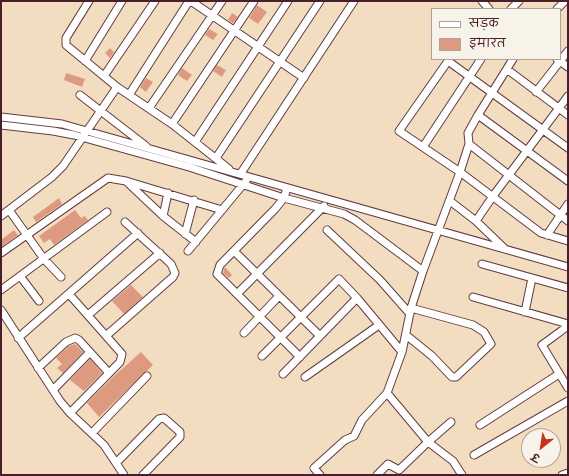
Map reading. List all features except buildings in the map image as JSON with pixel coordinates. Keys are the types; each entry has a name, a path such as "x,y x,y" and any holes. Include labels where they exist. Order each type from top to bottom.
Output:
{"street":[{"path":"89,1 65,42 71,50 118,87 172,124 230,170"},
{"path":"85,61 122,1"},
{"path":"104,76 155,1"},
{"path":"129,95 190,1 304,78"},
{"path":"149,108 222,1"},
{"path":"172,124 254,1"},
{"path":"195,142 288,1"},
{"path":"216,158 320,1"},
{"path":"241,173 352,3 344,1"},
{"path":"568,148 469,78 449,60 399,131 460,172 541,234 568,241"},
{"path":"423,147 480,60"},
{"path":"320,475 314,468 345,440 354,436 362,420 387,393 402,352 411,311 423,271 450,201 469,144 468,133 478,115 508,70 513,60"},
{"path":"536,92 559,60 568,67"},
{"path":"508,70 568,116"},
{"path":"1,216 52,176 68,159 118,87"},
{"path":"80,95 149,149"},
{"path":"476,221 508,175 568,96"},
{"path":"478,115 568,182"},
{"path":"1,117 62,124 84,135 181,165 246,180 285,193 568,267"},
{"path":"1,125 84,135 149,149 241,173 246,180 285,193 326,204 356,220 423,271"},
{"path":"469,144 568,222"},
{"path":"1,253 108,178 126,181 194,200 222,210"},
{"path":"188,251 246,180"},
{"path":"126,181 163,216 196,242"},
{"path":"163,216 168,193"},
{"path":"285,193 275,210 220,265 217,274 300,357"},
{"path":"185,234 194,200"},
{"path":"450,201 476,221 505,250"},
{"path":"237,294 256,273 326,204"},
{"path":"547,235 568,204"},
{"path":"9,210 44,259 61,277"},
{"path":"1,290 107,212"},
{"path":"107,335 173,277 175,269 160,253 125,222"},
{"path":"327,230 411,311 473,324 484,332 491,344 456,377 452,377 432,356 406,335"},
{"path":"18,338 138,233"},
{"path":"234,251 320,336"},
{"path":"88,315 160,253"},
{"path":"482,264 568,288"},
{"path":"20,276 38,301"},
{"path":"525,312 532,278"},
{"path":"262,356 339,279 357,298 402,352"},
{"path":"69,294 107,335 122,354 120,362 70,413"},
{"path":"244,333 279,296"},
{"path":"473,297 568,325"},
{"path":"284,374 357,298"},
{"path":"1,310 38,368 70,413 92,432 104,445 117,462 124,475"},
{"path":"305,377 379,325"},
{"path":"568,325 542,345 568,388"},
{"path":"38,368 72,338 79,340 110,373"},
{"path":"53,390 90,352"},
{"path":"480,425 559,374"},
{"path":"92,432 147,376"},
{"path":"387,393 428,442 453,461 462,475"},
{"path":"474,455 568,401"},
{"path":"117,462 159,419 164,418 180,432 180,436 143,475"},
{"path":"377,475 388,464 399,470 451,422"},
{"path":"562,475 568,473"}]}
